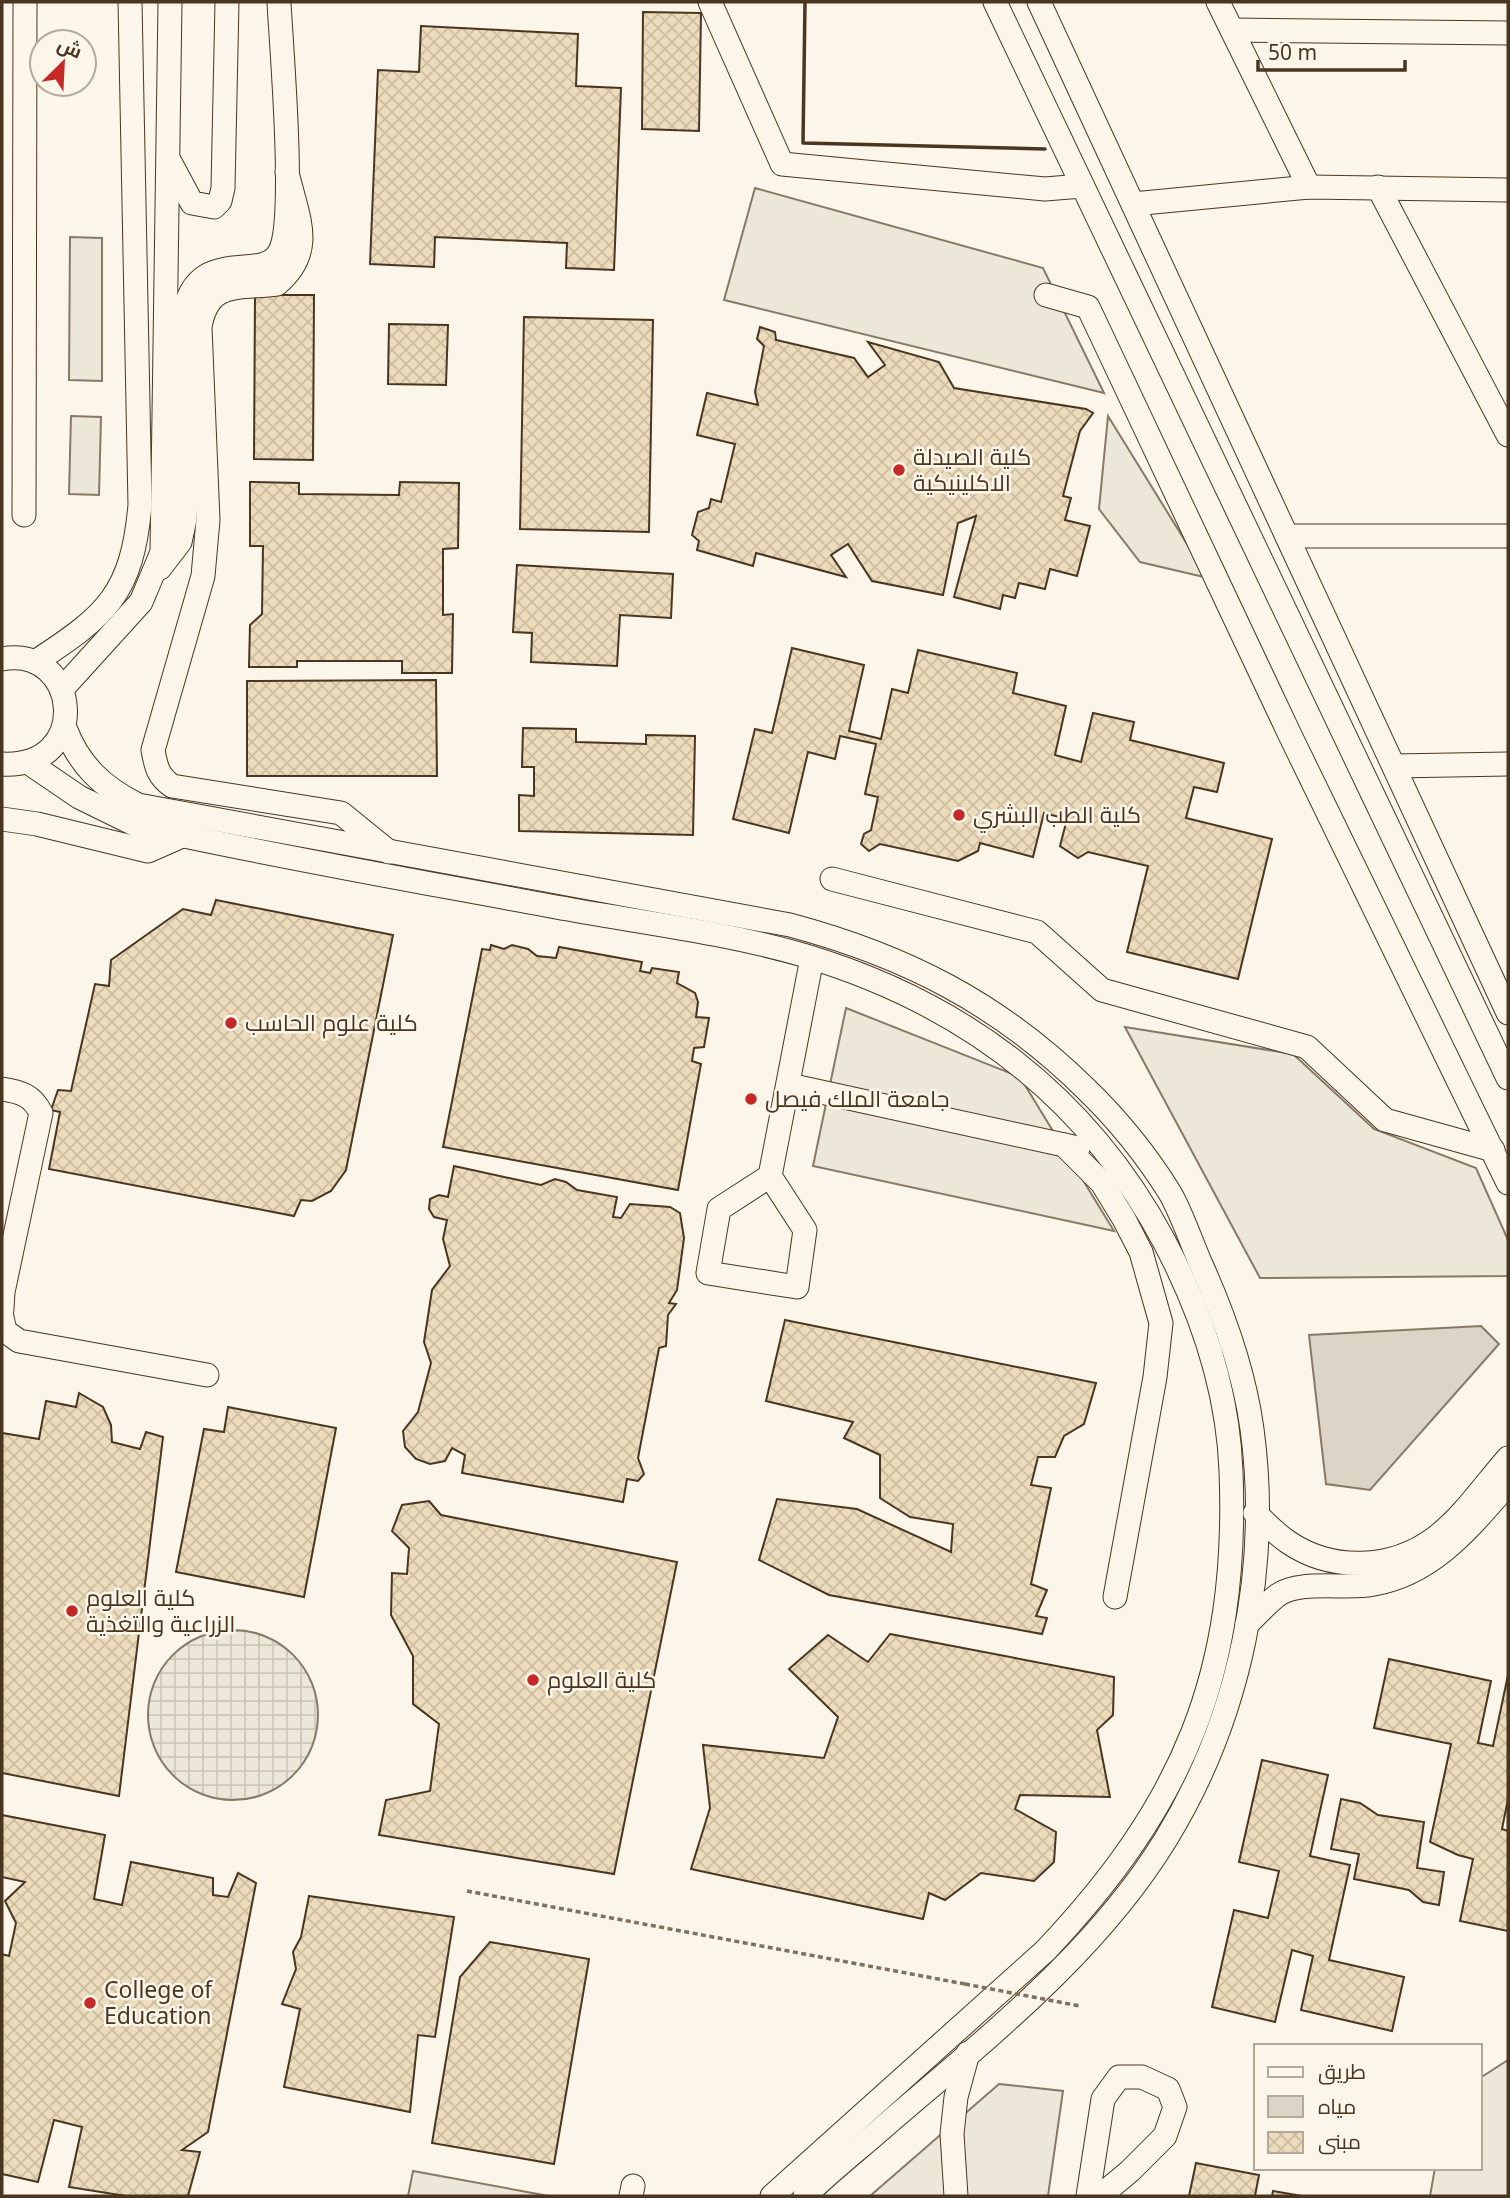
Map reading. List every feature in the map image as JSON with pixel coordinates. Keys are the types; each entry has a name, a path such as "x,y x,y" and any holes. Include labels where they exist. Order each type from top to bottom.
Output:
{"street":[{"path":"24,515 25,2"},
{"path":"34,662 94,620 122,586 137,542 140,505 130,2"},
{"path":"62,689 117,632 141,602 162,552 165,509 170,2"},
{"path":"170,162 192,203 214,206 220,201 223,188 228,2"},
{"path":"150,580 174,552 184,531 183,318 186,301 192,289 214,271 271,260 279,253 283,240 287,172 279,2"},
{"path":"710,2 782,164 1045,189 1082,186"},
{"path":"995,2 1508,1078"},
{"path":"1039,2 1508,1013"},
{"path":"1218,2 1309,187"},
{"path":"1232,30 1508,33"},
{"path":"287,172 302,243 299,259 276,284 224,290 211,296 203,307 200,327 208,520 206,550 203,576 153,750 160,777 172,786 341,813 389,852"},
{"path":"1133,204 1309,187 1508,190"},
{"path":"1378,187 1504,414 1508,435"},
{"path":"1046,295 1088,307 1290,735 1508,1183"},
{"path":"1287,536 1508,536"},
{"path":"2,659 21,659 46,669 62,689 66,702 65,728 72,747 91,774 116,794 138,805 789,925 853,942 918,970 976,1001 1026,1035 1087,1089 1128,1135 1171,1195 1225,1318 1241,1374 1252,1430 1256,1552 1253,1581 1242,1657 1209,1759 1165,1841 1138,1882 1077,1954 805,2196"},
{"path":"2,765 29,763 51,749 65,728"},
{"path":"29,763 79,797 138,826 693,932 812,958 908,994 963,1023 1009,1054 1067,1107 1108,1154 1149,1212 1179,1269 1222,1388 1229,1433 1232,1548 1217,1655 1206,1699 1162,1803 1128,1853 1082,1912 1045,1951 772,2196"},
{"path":"1394,766 1508,764"},
{"path":"2,819 37,824 148,851 182,836"},
{"path":"832,879 1037,932 1102,990 1307,1047 1385,1120 1493,1150"},
{"path":"770,1176 719,1209 708,1273 797,1287 805,1230 770,1176 812,958"},
{"path":"789,1085 1108,1154"},
{"path":"2,1089 25,1094 35,1101 41,1113 3,1292 2,1309"},
{"path":"1064,1144 1102,1183 1124,1219 1141,1252 1161,1324 1155,1377 1115,1597"},
{"path":"2,1317 5,1331 19,1341 207,1375"},
{"path":"1232,1548 1317,1557 1350,1565 1389,1561 1434,1539 1508,1458"},
{"path":"1229,1580 1317,1586 1373,1584 1426,1566 1462,1537 1508,1483"},
{"path":"1255,1513 1287,1542 1317,1557"},
{"path":"1247,1624 1280,1593 1317,1586"},
{"path":"956,2196 951,2134 956,2097 968,2053"},
{"path":"1088,2196 1102,2099 1119,2077 1142,2077 1168,2089 1175,2107 1165,2136 1100,2196"}],"path":[{"path":"467,1891 1080,2006"}],"shaded area":[{"path":"755,188 1043,268 1104,393 724,300"},
{"path":"70,237 102,238 102,381 69,380"},
{"path":"71,416 101,417 99,495 69,494"},
{"path":"1108,416 1208,578 1140,562 1099,509"},
{"path":"846,1008 1020,1077 1114,1231 813,1166"},
{"path":"1125,1027 1293,1054 1374,1129 1476,1168 1508,1240 1508,1276 1260,1278"},
{"path":"233,1630 266,1636 293,1655 312,1682 318,1715 312,1748 293,1775 266,1794 233,1800 200,1794 173,1775 154,1748 148,1715 154,1682 173,1655 200,1636"},
{"path":"1508,2060 1508,2196 1430,2196 1435,2170 1482,2170 1482,2077"},
{"path":"999,2084 1063,2091 1048,2196 870,2196"},
{"path":"413,2171 549,2196 408,2196"}],"water":[{"path":"1481,1326 1499,1344 1370,1490 1326,1484 1309,1335"}],"building":[{"path":"643,12 701,13 699,131 642,129"},
{"path":"421,26 578,34 576,86 621,88 614,270 566,268 567,243 435,237 434,267 370,264 378,70 419,72"},
{"path":"255,295 314,295 313,460 254,459"},
{"path":"524,317 653,320 649,532 520,529"},
{"path":"389,324 448,325 446,385 388,384"},
{"name":"كلية الصيدلة الاكلينيكية","path":"760,327 775,332 776,340 854,358 868,377 885,365 868,342 939,362 954,388 1086,409 1093,413 1080,431 1063,496 1071,498 1065,520 1090,526 1077,576 1050,569 1045,589 1019,583 1015,598 1003,595 1000,609 954,597 976,516 958,523 943,595 872,581 848,544 831,555 846,577 756,553 753,566 697,550 699,541 692,535 698,512 709,508 711,499 721,502 735,444 697,435 707,393 758,405 755,392 764,346 757,339"},
{"path":"250,482 299,483 299,494 399,495 400,482 459,483 458,548 443,549 443,615 453,614 452,673 402,673 402,661 297,661 297,667 249,667 250,625 262,614 263,546 250,546"},
{"path":"517,565 673,574 671,618 620,615 617,666 531,662 532,633 513,632"},
{"name":"كلية الطب البشري","path":"792,648 864,665 849,731 881,739 892,689 908,693 918,650 1017,673 1013,693 1066,706 1055,755 1081,762 1093,713 1134,722 1130,740 1224,763 1217,792 1194,787 1186,818 1272,839 1238,979 1127,952 1148,866 1088,852 1078,858 1060,846 1067,819 1044,813 1033,857 980,843 978,851 958,861 880,844 869,851 861,844 864,834 871,830 878,797 865,794 876,744 840,736 835,759 808,752 789,833 733,819 755,729 772,733"},
{"path":"436,680 437,776 247,776 247,681"},
{"path":"523,728 576,729 576,742 646,744 646,735 695,736 693,835 519,831 519,795 534,796 534,767 522,767"},
{"name":"كلية علوم الحاسب","path":"216,900 393,935 346,1170 331,1191 312,1201 301,1200 294,1216 49,1169 60,1112 51,1110 58,1090 71,1091 95,984 109,986 111,960 183,909 211,915"},
{"path":"491,945 504,949 512,945 528,949 537,956 556,958 559,947 642,962 640,971 650,973 652,968 679,972 677,983 695,993 698,1002 696,1017 709,1018 704,1047 694,1048 692,1061 701,1064 678,1190 443,1147 482,949 490,950"},
{"path":"454,1166 541,1185 555,1179 566,1182 577,1190 617,1197 613,1217 621,1218 630,1204 670,1207 680,1213 684,1238 677,1290 669,1303 676,1304 668,1315 666,1346 659,1348 638,1458 644,1474 638,1481 627,1479 623,1502 462,1473 465,1455 452,1448 445,1461 430,1464 416,1459 405,1447 403,1431 418,1412 431,1363 424,1342 432,1290 450,1266 443,1239 447,1220 434,1217 429,1209 430,1199 439,1195 448,1197"},
{"path":"785,1320 1096,1383 1084,1424 1064,1436 1055,1457 1038,1457 1031,1485 1051,1488 1031,1584 1047,1590 1036,1616 1047,1618 1042,1634 829,1595 759,1560 777,1499 857,1509 951,1552 953,1524 910,1517 880,1498 880,1455 844,1438 853,1422 766,1401"},
{"name":"كلية العلوم الزراعية والتغذية","path":"79,1393 103,1407 111,1425 112,1442 140,1449 146,1432 163,1437 119,1796 2,1773 2,1433 39,1439 46,1401 76,1407"},
{"path":"228,1407 336,1428 304,1597 176,1572 204,1429 224,1432"},
{"name":"كلية العلوم","path":"429,1501 441,1515 677,1562 614,1874 379,1835 386,1800 430,1791 439,1724 413,1704 413,1656 391,1615 392,1573 407,1574 409,1548 392,1531 402,1505"},
{"path":"890,1634 1114,1677 1113,1715 1097,1730 1110,1797 1020,1795 1015,1809 1056,1832 1054,1862 1034,1881 981,1873 945,1900 929,1893 923,1919 691,1869 710,1808 703,1745 824,1758 838,1717 789,1669 828,1635 868,1662"},
{"path":"1389,1659 1491,1681 1478,1743 1493,1746 1508,1675 1508,1799 1502,1829 1508,1831 1508,1931 1460,1921 1473,1859 1430,1842 1451,1744 1374,1728"},
{"path":"1262,1760 1328,1775 1310,1856 1350,1865 1329,1960 1404,1977 1392,2031 1301,2010 1313,1956 1292,1950 1275,2022 1212,2007 1234,1910 1268,1918 1279,1871 1239,1862"},
{"path":"1341,1799 1360,1803 1378,1815 1424,1822 1417,1868 1444,1872 1439,1905 1423,1902 1409,1890 1354,1879 1359,1854 1331,1849"},
{"path":"2,1815 105,1835 94,1899 122,1905 131,1862 213,1878 213,1895 228,1897 238,1873 256,1883 208,2132 182,2150 200,2152 188,2196 126,2196 69,2187 82,2127 54,2120 38,2182 2,2174 2,1954 9,1956 16,1923 5,1901 25,1882 2,1877"},
{"path":"309,1896 454,1917 435,2037 418,2035 410,2112 284,2087 300,2009 282,2004 296,1969 293,1952 301,1937"},
{"path":"490,1942 589,1959 554,2164 432,2143 460,1977"},
{"path":"1196,2163 1259,2175 1255,2196 1189,2196"},
{"path":"1273,2191 1302,2196 1272,2196"}],"wall":[{"path":"805,2 803,143 1045,149"}],"place":[{"name":"كلية الصيدلة الاكلينيكية","path":"899,470"},
{"name":"كلية الطب البشري","path":"959,815"},
{"name":"كلية علوم الحاسب","path":"231,1023"},
{"name":"جامعة الملك فيصل","path":"751,1099"},
{"name":"كلية العلوم الزراعية والتغذية","path":"72,1611"},
{"name":"كلية العلوم","path":"533,1680"},
{"name":"College of Education","path":"90,2003"}]}
